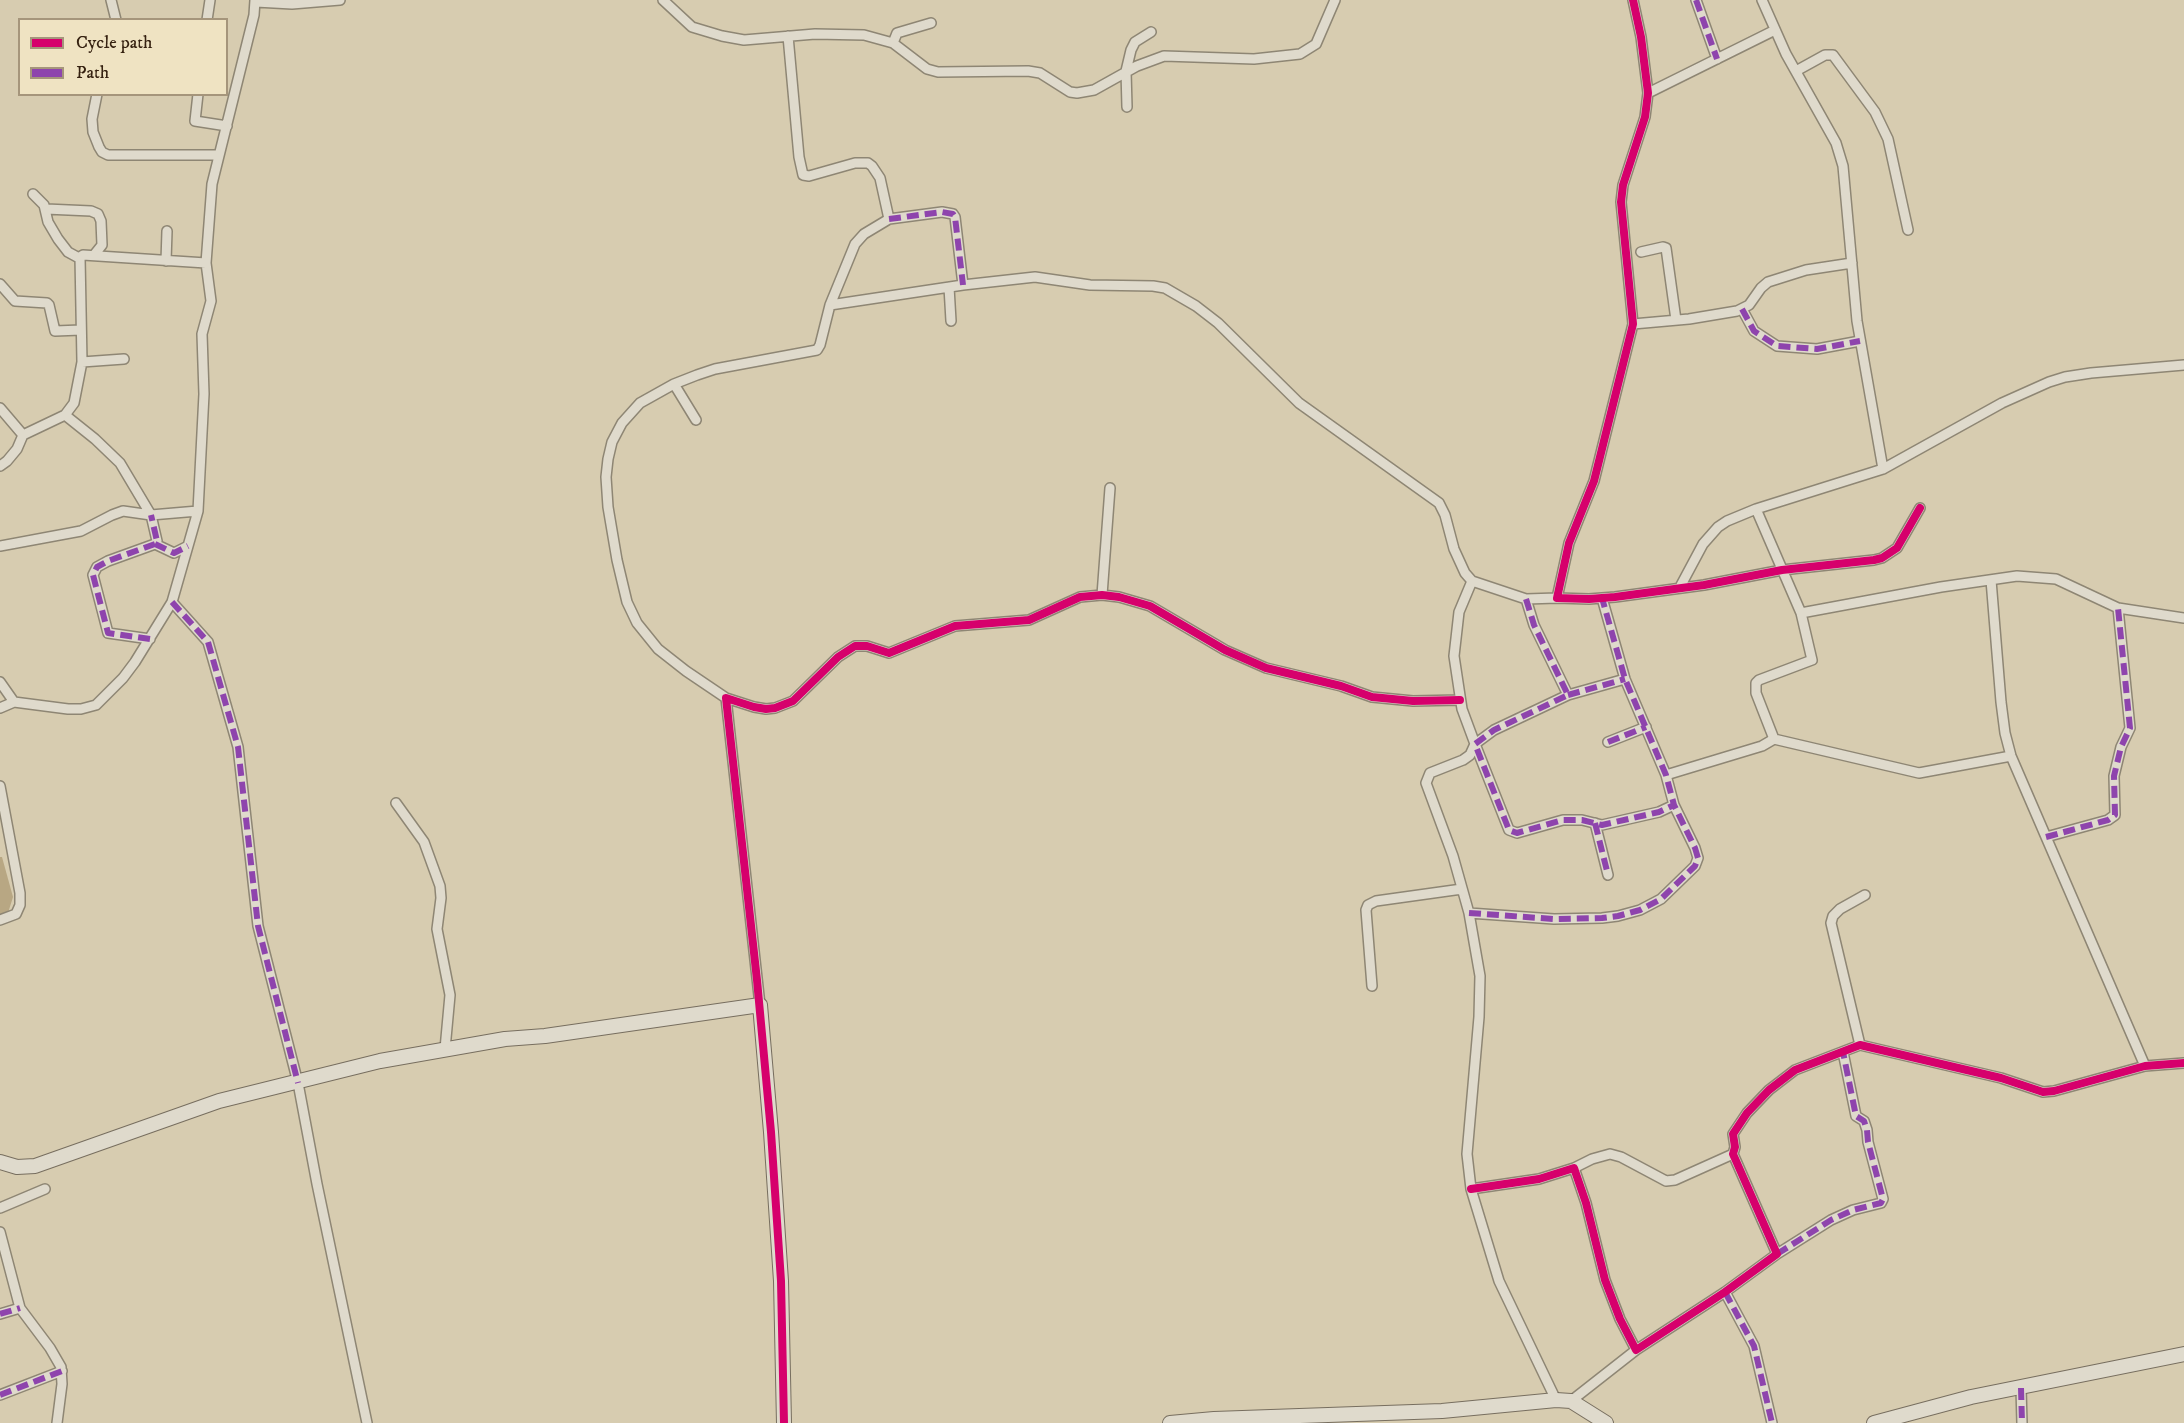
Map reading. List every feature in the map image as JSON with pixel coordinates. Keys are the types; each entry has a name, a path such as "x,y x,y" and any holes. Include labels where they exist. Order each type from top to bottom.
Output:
{"street":[{"path":"111,0 116,18"},
{"path":"207,18 210,0"},
{"path":"0,708 14,702 68,709 81,709 96,705 123,678 172,602 198,511 204,394 202,334 211,301 206,263 212,184 255,1 292,4 340,0"},
{"path":"663,0 692,27 705,32 744,40 815,34 864,35 893,43 927,69 938,72 1028,70 1040,73 1070,92 1077,93 1094,90 1126,71 1164,56 1254,59 1300,54 1316,44 1335,0"},
{"path":"1557,598 1569,543 1593,481 1633,324 1621,202 1623,185 1645,117 1648,93 1647,74 1633,0"},
{"path":"1696,0 1717,59"},
{"path":"1762,0 1796,71 1836,143 1843,166 1860,341 1883,468"},
{"path":"893,43 897,33 931,23"},
{"path":"1648,93 1775,30"},
{"path":"1127,107 1126,71 1130,52 1135,42 1151,32"},
{"path":"788,36 799,157 803,175 809,176 855,163 868,163 880,178 889,219"},
{"path":"1796,71 1825,55 1833,54 1875,111 1888,139 1908,230"},
{"path":"97,96 92,119 93,132 102,152 108,155 218,155"},
{"path":"198,96 195,121 227,126"},
{"path":"33,194 46,209 48,222 58,239 68,252 79,258"},
{"path":"46,209 91,211 98,214 101,222 102,245 94,255"},
{"path":"963,285 955,218 952,214 942,212 889,219 859,238 851,251 830,304 820,345 813,353 716,369 674,384 640,403 629,414 612,442 606,477 616,560 627,602 645,635 658,649 726,698 754,707 775,708 793,701 838,657 855,646 867,646 889,653 956,626 1029,620 1080,597 1119,597 1150,606 1225,650 1266,668 1341,686 1372,697 1413,701 1460,699"},
{"path":"166,261 167,231"},
{"path":"1641,252 1666,248 1676,320"},
{"path":"79,258 83,255 94,255 206,263"},
{"path":"0,466 17,449 23,435 66,416 74,403 82,362 79,258"},
{"path":"1633,324 1676,320 1742,309 1753,301 1768,282 1806,270 1852,263"},
{"path":"830,304 963,285 1035,278 1090,285 1165,288 1196,306 1218,324 1299,403 1440,503 1460,565 1472,581 1526,599 1602,598 1764,575 1782,570 1882,558 1903,541 1920,508"},
{"path":"0,284 15,301 47,303 55,331 81,330"},
{"path":"949,287 951,321"},
{"path":"1742,309 1754,331 1777,346 1811,349 1860,341"},
{"path":"82,362 124,359"},
{"path":"1680,587 1703,544 1718,527 1756,509 1883,468 2002,403 2049,382 2091,373 2184,365"},
{"path":"674,384 696,420"},
{"path":"0,408 23,435"},
{"path":"66,416 120,463 151,515 157,541 155,544"},
{"path":"1102,596 1110,488"},
{"path":"1756,509 1801,613 1812,660 1756,683 1756,693 1774,739"},
{"path":"0,546 81,531 112,514 123,511 151,515 198,511"},
{"path":"150,639 108,633 93,575 97,567 108,561 155,544 174,553 188,546"},
{"path":"1801,613 1941,587 2017,576 2056,579 2118,608 2184,618"},
{"path":"1991,580 2004,723 2011,756 2145,1066"},
{"path":"1472,581 1459,612 1456,631 1454,656 1460,699 1509,830 1517,833 1563,820 1582,820 1602,825 1674,805"},
{"path":"1469,913 1554,919 1610,917 1640,910 1660,899 1695,866 1698,858 1695,848 1674,805 1666,775 1625,679 1602,598"},
{"path":"1526,599 1534,625 1568,694"},
{"path":"172,602 208,642 238,747 258,926 298,1083 368,1423"},
{"path":"2046,837 2108,820 2115,814 2114,776 2121,747 2130,728 2118,608"},
{"path":"1556,1400 1499,1281 1471,1189 1467,1154 1481,994 1480,976 1469,913 1453,856 1426,783 1430,773 1463,760 1470,755 1475,744 1494,730 1568,694 1625,679"},
{"path":"0,682 14,702"},
{"path":"726,698 760,1005 771,1132 781,1281 784,1423"},
{"path":"1608,742 1646,727"},
{"path":"1666,775 1762,746 1774,739 1919,773 2011,756"},
{"path":"0,786 20,893 20,905 16,914 0,920"},
{"path":"396,803 424,842 440,886 441,898 437,929 450,995 445,1049"},
{"path":"1595,824 1608,875"},
{"path":"1372,986 1366,910 1368,905 1376,901 1462,889"},
{"path":"1860,1045 1831,923 1833,916 1840,909 1864,895"},
{"path":"0,1162 17,1167 35,1166 219,1101 380,1061 445,1049 760,1005"},
{"path":"1777,1254 1733,1154 1735,1147 1733,1134 1768,1090 1795,1070 1860,1045 2001,1078 2043,1092 2145,1066 2184,1063"},
{"path":"1571,1401 1636,1350 1725,1292 1777,1254 1831,1220 1854,1210 1881,1203 1883,1198 1867,1130 1864,1121 1856,1116 1843,1052"},
{"path":"1471,1189 1539,1179 1610,1154 1621,1157 1666,1181 1676,1180 1733,1154"},
{"path":"1574,1168 1595,1235 1605,1280 1620,1319 1636,1350"},
{"path":"0,1208 45,1189"},
{"path":"0,1232 20,1308 50,1348 62,1371 57,1423"},
{"path":"1725,1292 1754,1346 1772,1423"},
{"path":"0,1314 20,1308"},
{"path":"1874,1423 1971,1397 2184,1354"},
{"path":"0,1395 62,1371"},
{"path":"2021,1388 2022,1423"},
{"path":"1170,1423 1214,1419 1442,1412 1556,1400 1571,1401 1606,1423"}],"shaded area":[{"path":"0,857 2,857 13,897 8,913 0,914"}],"marked path":[{"path":"1696,0 1717,59"},
{"path":"889,219 942,212 953,214 963,285"},
{"path":"1742,309 1754,331 1777,346 1817,349 1860,341"},
{"path":"150,639 108,633 93,575 97,567 108,561 155,544 157,541 151,515"},
{"path":"155,544 174,553 188,546"},
{"path":"1526,599 1534,625 1568,695 1494,730 1475,744 1509,830 1517,833 1563,820 1582,820 1602,825 1659,812 1674,805 1666,775 1625,679 1602,598"},
{"path":"172,602 208,642 238,747 258,926 298,1083"},
{"path":"2046,837 2108,820 2115,815 2114,776 2121,747 2130,728 2118,608"},
{"path":"1568,695 1625,679"},
{"path":"1608,742 1646,727"},
{"path":"1469,913 1554,919 1602,918 1640,910 1661,899 1695,866 1698,858 1674,805"},
{"path":"1595,823 1608,875"},
{"path":"1777,1254 1831,1220 1853,1210 1881,1203 1883,1199 1867,1130 1864,1121 1856,1116 1843,1052"},
{"path":"1725,1292 1754,1346 1772,1423"},
{"path":"0,1314 20,1308"},
{"path":"0,1395 62,1371"},
{"path":"2021,1388 2022,1423"}],"cycle path":[{"path":"1633,0 1641,37 1648,93 1645,117 1623,185 1621,202 1633,324 1594,481 1569,543 1557,598 1615,597 1704,585 1782,570 1874,560 1882,558 1897,548 1920,508"},
{"path":"784,1423 781,1281 771,1132 726,698 754,707 775,708 793,701 838,657 855,646 867,646 889,653 955,626 1029,620 1080,597 1102,595 1119,597 1150,606 1225,650 1266,668 1341,686 1372,697 1413,701 1460,700"},
{"path":"1471,1189 1539,1179 1574,1168 1586,1203 1605,1280 1620,1319 1636,1350 1725,1292 1777,1254 1733,1154 1735,1147 1733,1134 1747,1113 1769,1090 1795,1070 1860,1045 2001,1078 2043,1092 2145,1066 2184,1063"}]}
